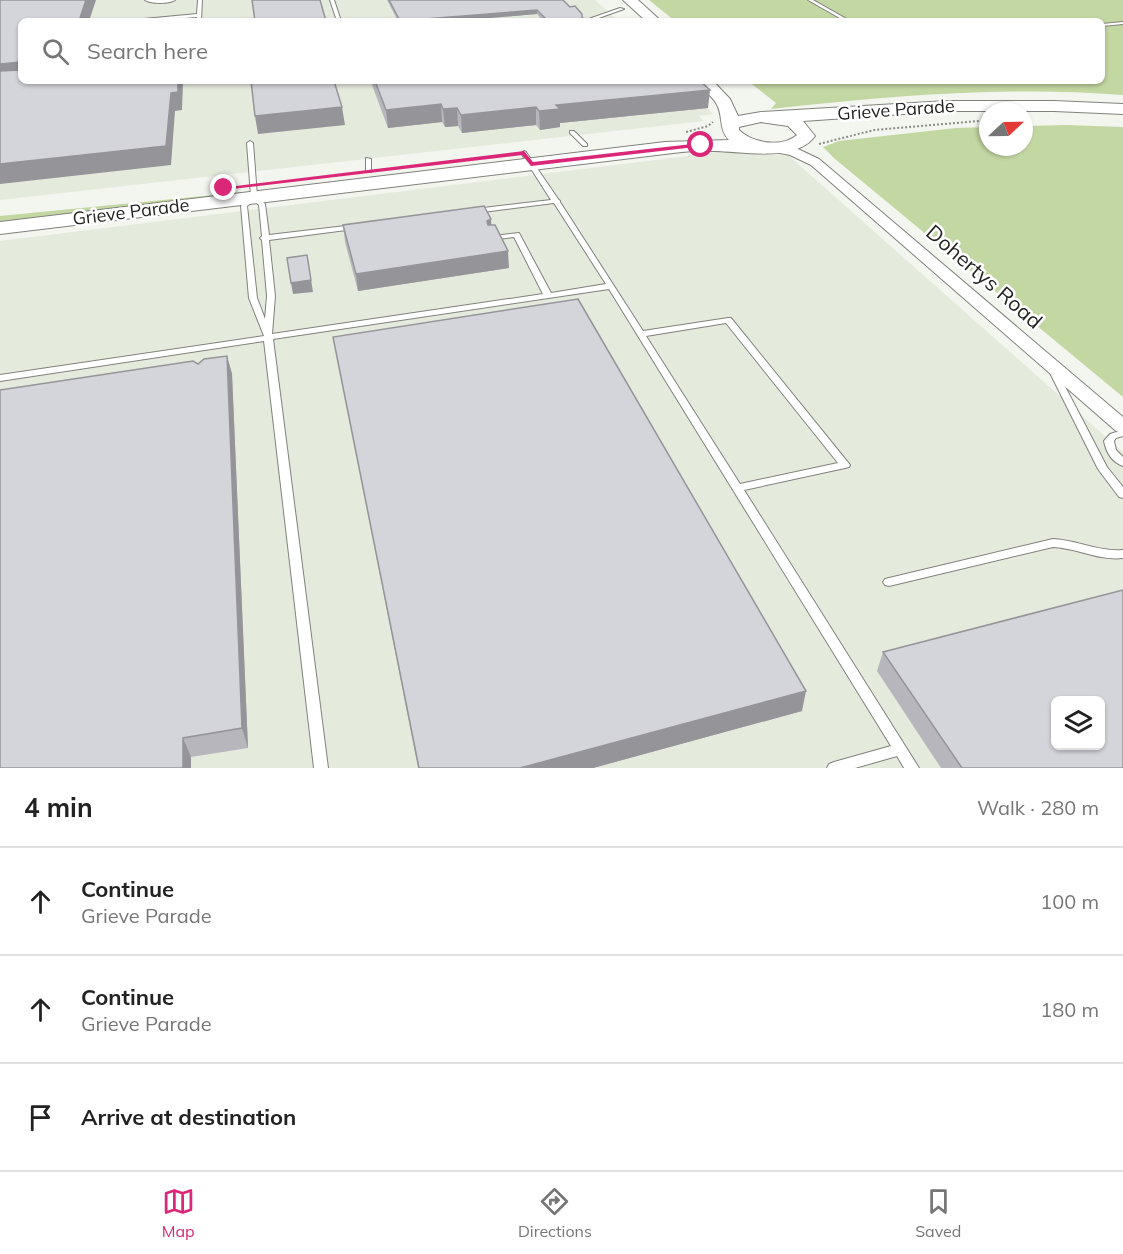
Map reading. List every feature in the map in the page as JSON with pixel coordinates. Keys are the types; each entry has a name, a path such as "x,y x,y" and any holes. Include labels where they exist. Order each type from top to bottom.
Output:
{"main road":[{"path":"622,3 633,18"},
{"path":"622,3 649,18"},
{"path":"707,84 724,101 730,113 726,123 735,138 766,147"},
{"path":"727,84 742,102 801,127 806,133 804,140"},
{"name":"Grieve Parade","path":"0,228 253,191 369,165 527,159 578,138 696,135 726,123 748,118 947,106 1054,106 1123,109"},
{"name":"Grieve Parade","path":"0,214 253,191 527,159 685,146 766,147 792,145 804,140"}],"street":[{"path":"149,0 171,0"},
{"name":"Dohertys Road","path":"804,140 808,153 815,162 1123,427"},
{"name":"Dohertys Road","path":"766,147 793,151 815,162"}],"lane":[{"path":"199,18 200,0"},
{"path":"332,0 338,18"},
{"path":"810,0 843,18"},
{"path":"591,18 622,3"},
{"path":"179,9 179,18"},
{"path":"156,18 158,11"},
{"path":"129,18 130,13"},
{"path":"1105,25 1123,23"},
{"path":"250,143 253,191 262,204 271,296 268,337 321,768"},
{"path":"527,159 557,201 611,286 912,768"},
{"path":"253,191 244,206 253,298 268,337"},
{"path":"464,213 557,201"},
{"path":"264,238 359,226"},
{"path":"494,238 516,235 548,295"},
{"path":"0,378 201,352 268,337 611,286"},
{"path":"641,334 728,320 845,465 737,488"},
{"path":"1045,359 1060,383 1103,469 1123,494"},
{"path":"1123,433 1113,436 1109,441 1111,451 1123,463"},
{"path":"890,582 1053,543 1067,543 1106,556 1123,554"},
{"path":"834,768 900,749"}],"path":[{"path":"684,132 726,123"}],"shaded area":[{"path":"0,0 595,0 615,18 18,18 18,84 684,84 713,114 699,116 704,121 0,200"},
{"path":"728,151 789,156 1123,452 1123,768 0,768 0,241"}],"green space":[{"path":"649,0 1123,0 1123,95 1079,92 991,92 859,100 771,109 776,103 752,84 1105,84 1105,18 671,18"},
{"path":"1033,126 1123,127 1123,397 823,147 839,141 979,127 979,156 1033,156"},
{"path":"243,193 0,224 0,216"}],"building":[{"path":"0,0 86,0 80,18 18,18 18,62 0,64"},
{"path":"252,0 320,0 325,18 255,18"},
{"path":"389,0 563,0 570,7 575,6 582,14 582,18 545,18 537,10 437,18 398,18"},
{"path":"18,70 18,84 178,84 178,92 171,93 166,146 0,164 0,71"},
{"path":"251,84 335,84 342,107 255,116"},
{"path":"376,84 703,84 710,90 556,105 560,109 539,111 536,107 461,115 457,108 443,109 441,104 386,110"},
{"path":"484,206 491,219 487,221 488,225 495,225 508,251 356,274 343,225"},
{"path":"307,255 311,280 291,283 287,258"},
{"path":"578,299 806,691 520,768 419,768 333,337"},
{"path":"227,356 242,728 183,738 183,768 0,768 0,390 193,361 198,364 204,359"},
{"path":"1123,590 1123,768 962,768 883,652"}],"route":[{"path":"224,188 524,153 531,164 701,145"}]}
